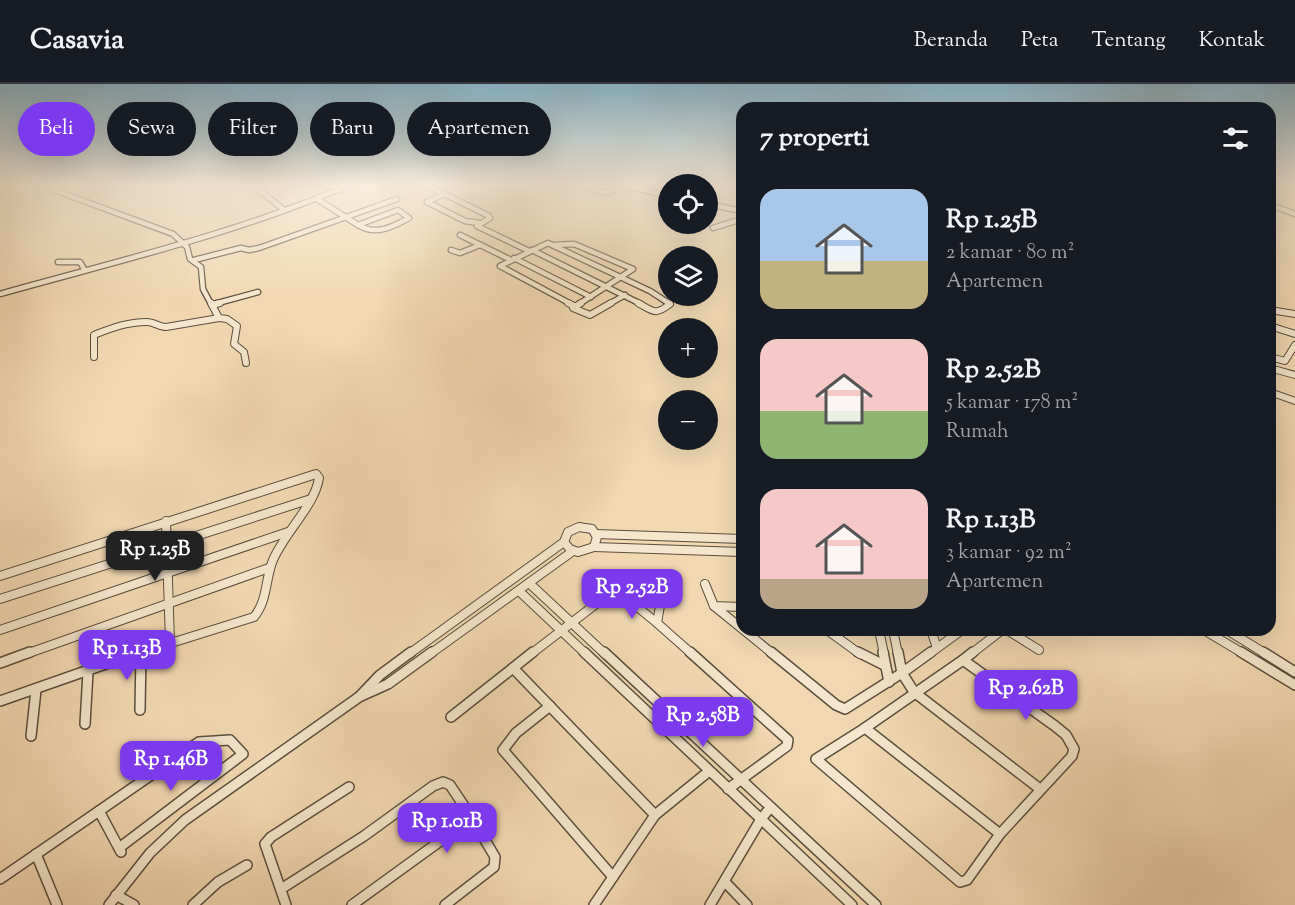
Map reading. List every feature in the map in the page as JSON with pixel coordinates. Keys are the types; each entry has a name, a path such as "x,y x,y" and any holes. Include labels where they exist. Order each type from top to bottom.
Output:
{"street":[{"path":"139,222 167,231 183,243 189,258 201,267 204,275 203,289 219,318"},
{"path":"0,294 183,243 242,222"},
{"path":"194,260 241,248 249,250 259,248 329,222"},
{"path":"353,222 374,232 398,222"},
{"path":"358,225 365,222"},
{"path":"471,222 482,222"},
{"path":"479,224 477,226 480,228 530,250 608,286 625,295 656,312 660,312 670,304 650,291 546,243 530,250 513,259 501,267 574,306 573,308 590,315 625,295"},
{"path":"460,235 591,297"},
{"path":"552,245 574,244 633,269 574,306"},
{"path":"451,250 460,253 480,245"},
{"path":"58,262 80,262 84,269"},
{"path":"212,305 258,291"},
{"path":"1276,311 1295,314"},
{"path":"94,357 94,335 115,326 151,322 159,327 166,327 219,318 226,319 237,326 234,344 244,352 246,363"},
{"path":"1276,328 1295,334"},
{"path":"1276,359 1285,361 1295,345"},
{"path":"1276,370 1295,375"},
{"path":"1276,394 1295,401"},
{"path":"0,576 308,475 316,474 319,478 319,486 288,532 269,568 261,610 254,617 170,642 0,701"},
{"path":"0,599 311,499"},
{"path":"165,521 170,642"},
{"path":"359,697 374,679 564,542 566,535 575,528 588,528 596,534 736,539"},
{"path":"0,630 288,532"},
{"path":"594,547 597,540 596,534"},
{"path":"564,542 573,551 582,552 594,547 736,552"},
{"path":"109,905 150,853 185,820 359,697 388,684 573,551"},
{"path":"0,663 269,568"},
{"path":"529,583 876,905"},
{"path":"705,584 714,606 736,624"},
{"path":"519,591 708,772 852,905"},
{"path":"451,717 604,597 611,595 661,600 657,623"},
{"path":"624,596 786,737 789,743 787,746 728,789"},
{"path":"714,606 736,607"},
{"path":"751,636 844,709 852,707 954,636"},
{"path":"841,636 864,657 884,665"},
{"path":"880,636 888,682"},
{"path":"894,636 902,673 914,692 1040,789"},
{"path":"933,636 937,648"},
{"path":"963,660 1055,726 1071,742 1074,749 1072,756 1000,834 967,879 960,882 816,759 865,728 994,636"},
{"path":"1017,636 1039,650"},
{"path":"1214,636 1295,685"},
{"path":"1237,636 1295,672"},
{"path":"882,646 896,647"},
{"path":"140,710 141,653"},
{"path":"513,668 655,815"},
{"path":"85,724 88,672"},
{"path":"31,736 36,690"},
{"path":"549,706 513,736 504,745 503,750 613,877"},
{"path":"865,728 1000,834"},
{"path":"0,879 36,854 203,740 230,740 243,754 120,850 99,811"},
{"path":"594,905 655,815 708,772"},
{"path":"281,889 364,836 433,786 443,782 450,785 495,857 494,867 445,905"},
{"path":"286,905 265,844 271,837 350,787"},
{"path":"710,905 760,819 770,808"},
{"path":"352,905 472,818"},
{"path":"36,854 57,905"},
{"path":"193,905 208,888 223,877 248,865"},
{"path":"725,882 747,905"},
{"path":"116,895 134,905"}]}
